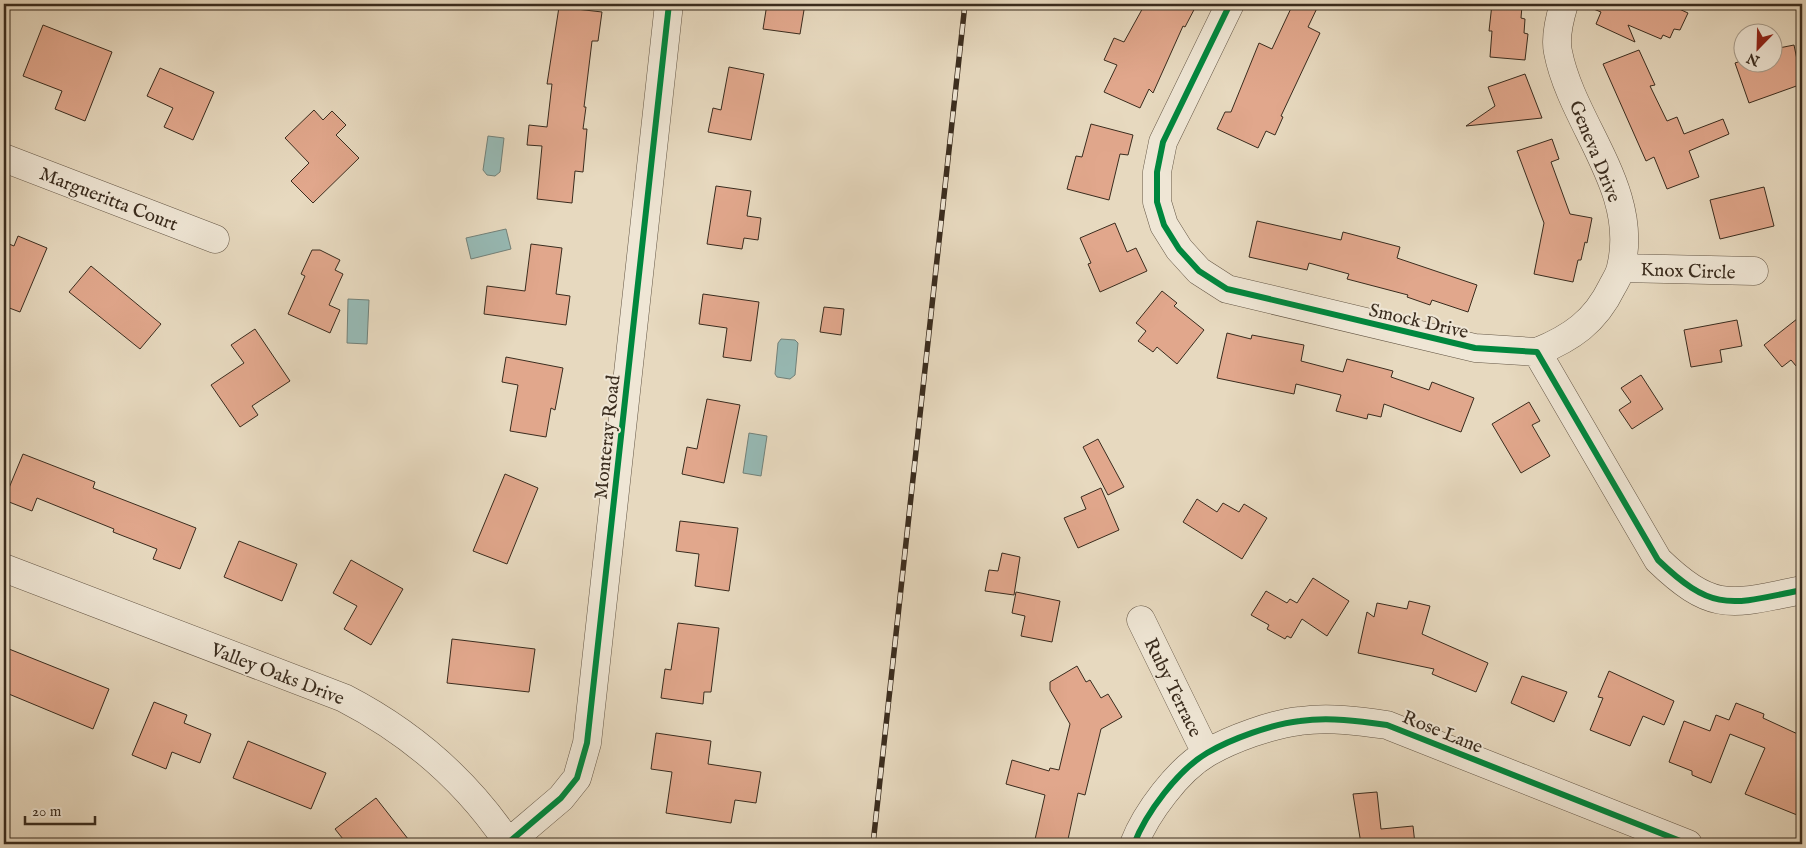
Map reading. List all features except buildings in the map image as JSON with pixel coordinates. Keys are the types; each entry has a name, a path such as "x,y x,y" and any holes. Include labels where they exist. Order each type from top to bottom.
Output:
{"street":[{"name":"Monteray Road","path":"509,844 561,798 577,778 587,744 669,4"},
{"name":"Smock Drive","path":"1230,4 1163,142 1157,172 1157,202 1164,225 1192,264 1199,271 1227,289 1475,348 1537,352"},
{"name":"Geneva Drive","path":"1537,352 1564,341 1586,323 1606,300 1621,268 1624,240 1622,214 1613,186 1565,76 1557,50 1564,4"},
{"name":"Margueritta Court","path":"4,158 214,238"},
{"name":"Knox Circle","path":"1621,268 1754,271"},
{"path":"1537,352 1658,560 1678,578 1694,591 1714,599 1742,602 1802,590"},
{"name":"Valley Oaks Drive","path":"4,568 344,698 380,716 421,746 456,777 483,808 509,844"},
{"name":"Ruby Terrace","path":"1141,620 1206,753"},
{"name":"Rose Lane","path":"1134,844 1158,802 1179,777 1206,753 1258,731 1300,720 1346,719 1387,725 1688,844"}],"water":[{"path":"488,136 504,138 500,172 495,176 487,175 483,170"},
{"path":"506,229 511,249 471,259 466,238"},
{"path":"348,299 369,300 367,344 347,343"},
{"path":"781,339 795,340 798,343 795,375 790,379 777,377 775,374 778,343"},
{"path":"749,433 767,436 761,476 743,473"}],"railway":[{"path":"873,844 965,4"}],"cycle path":[{"path":"508,843 561,798 577,778 587,743 669,4"},
{"path":"1230,4 1163,142 1157,172 1157,202 1164,225 1179,249 1199,271 1227,289 1475,348 1537,352 1658,560 1677,577 1710,597 1740,601 1802,590"},
{"path":"1134,844 1146,819 1164,793 1185,770 1207,753 1265,729 1289,723 1322,719 1387,725 1688,844"}]}
